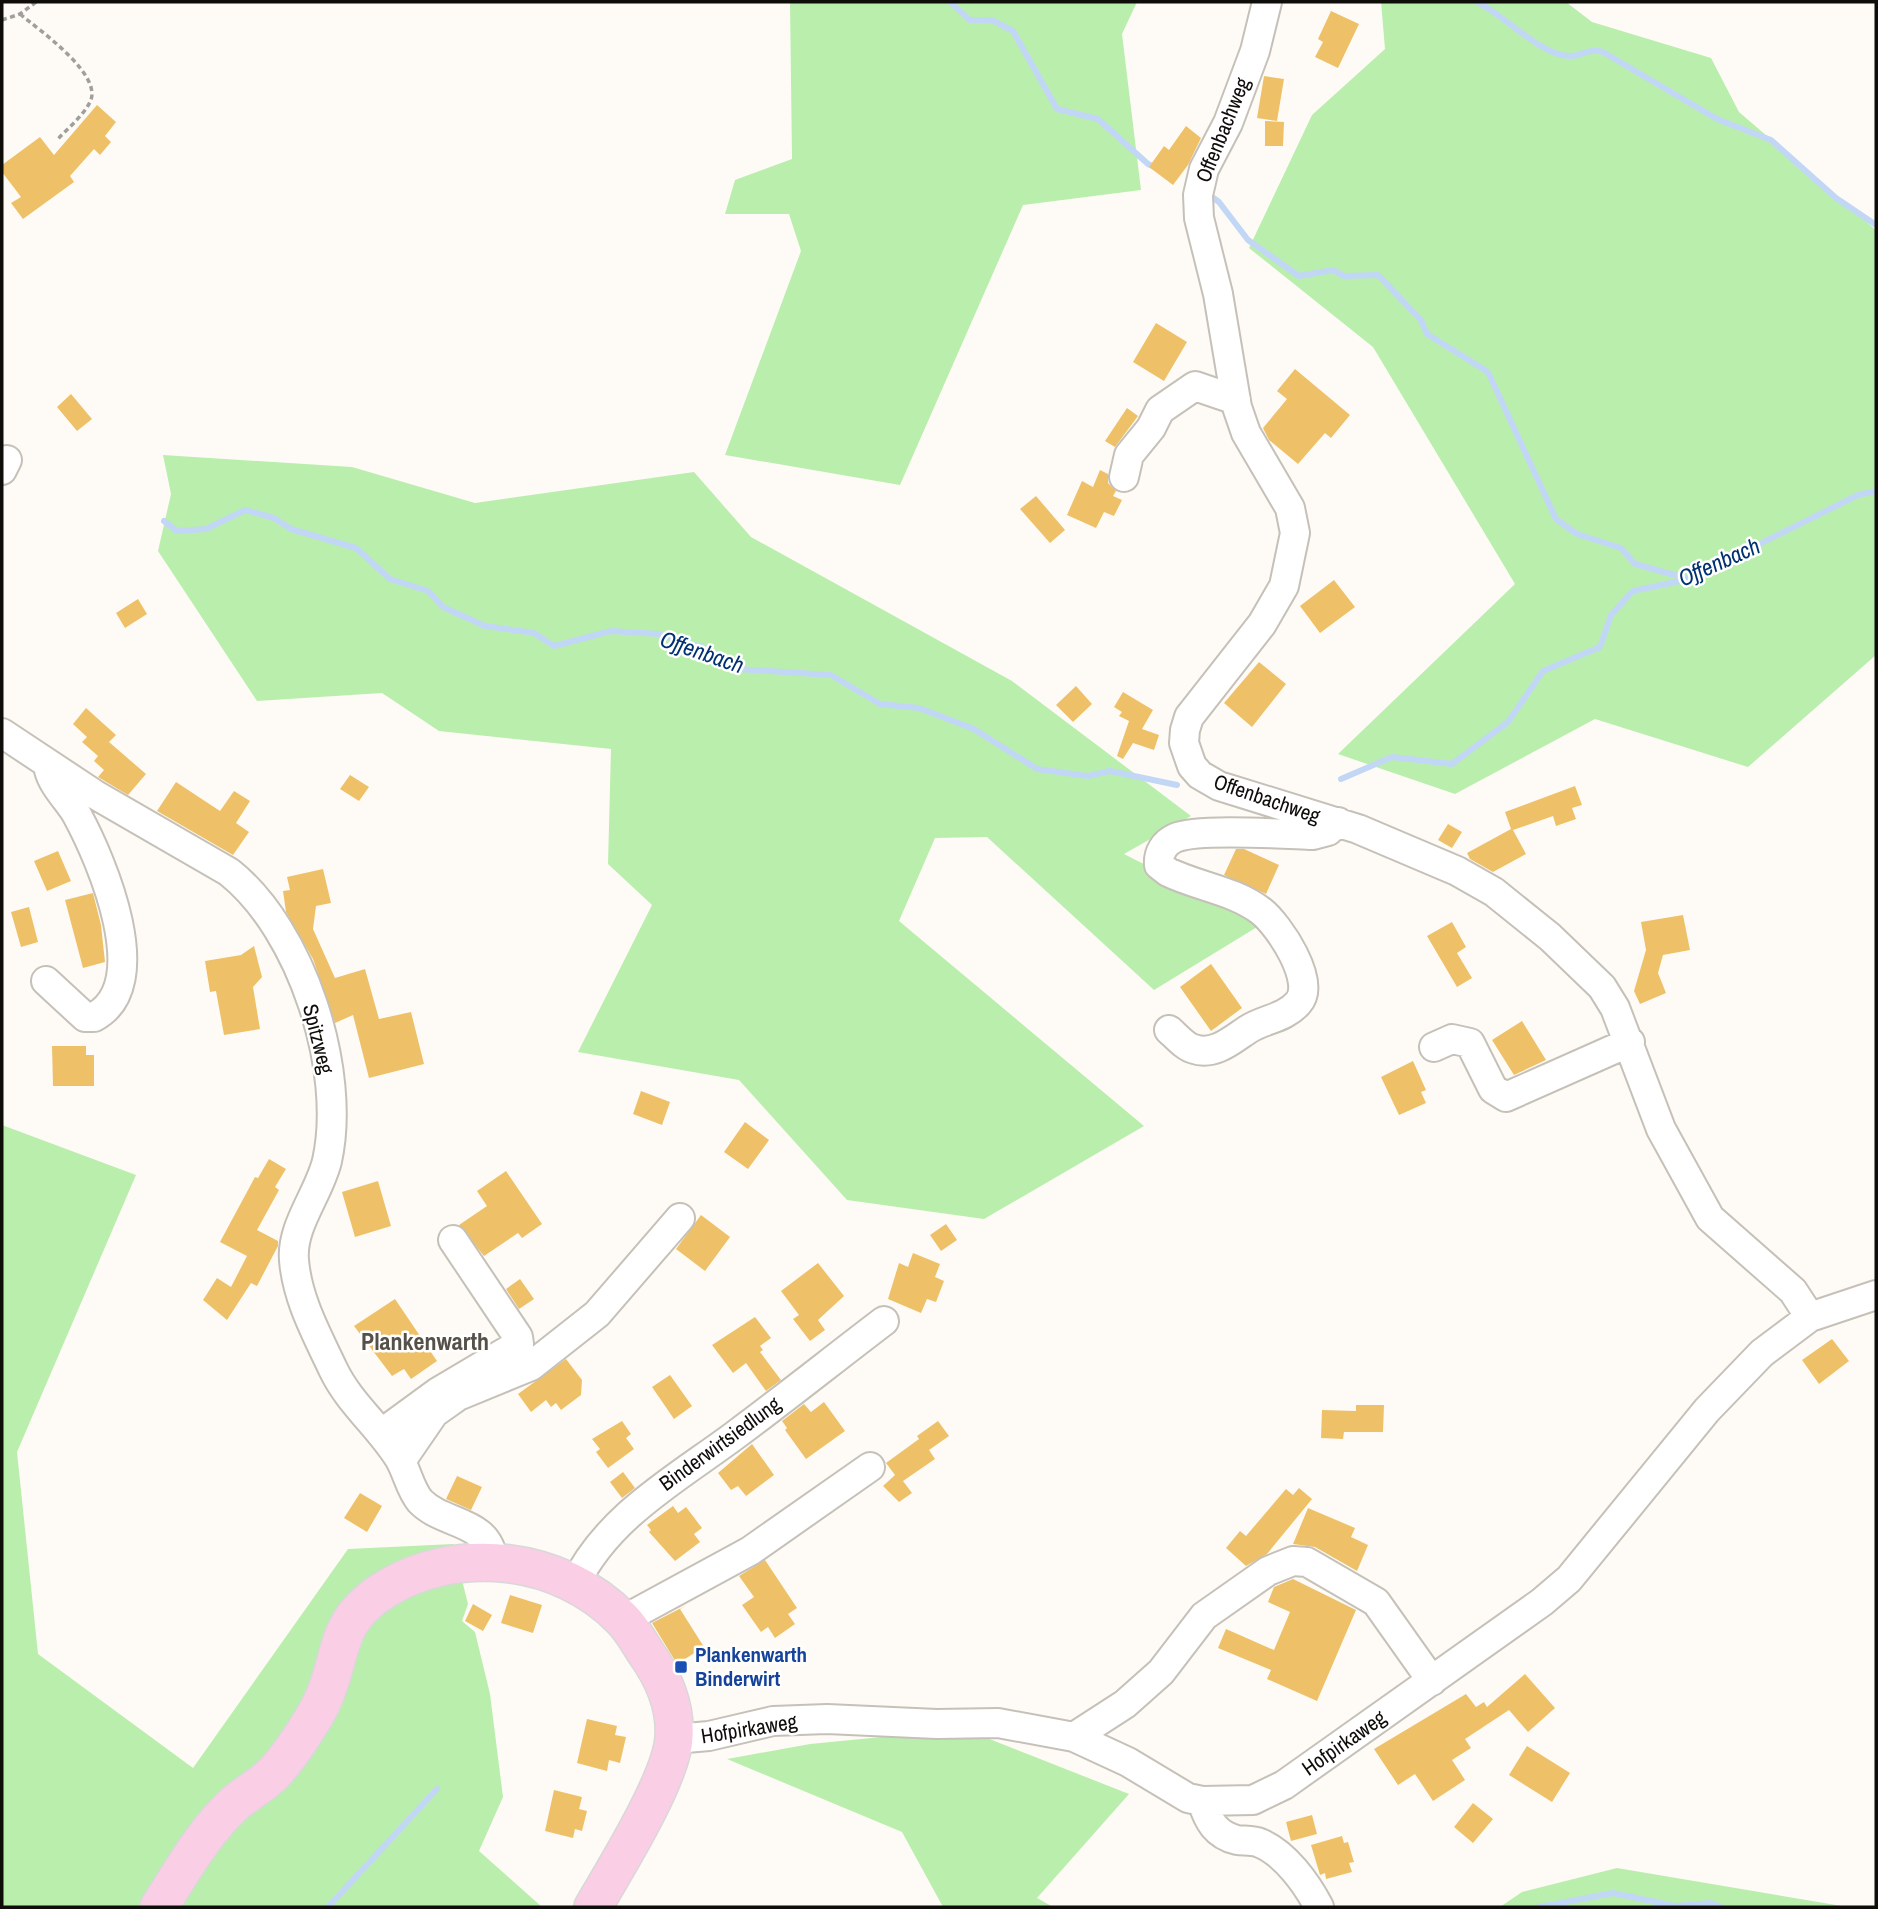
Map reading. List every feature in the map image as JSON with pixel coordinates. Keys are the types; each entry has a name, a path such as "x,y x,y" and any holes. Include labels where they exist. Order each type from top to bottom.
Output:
{"main road":[{"path":"159,1907 195,1851 233,1805 275,1772 321,1702 346,1625 360,1609 383,1591 420,1572 493,1561 544,1572 575,1584 594,1595 623,1620 662,1680 673,1717 674,1739 667,1768 625,1853 593,1907"}],"street":[{"name":"Offenbachweg","path":"1267,2 1255,51 1228,123 1204,169 1198,195 1199,218 1218,294 1236,400 1246,433 1290,508 1295,533 1284,586 1262,624 1189,717 1184,743 1188,757 1200,775 1219,786 1338,822 1457,871 1494,892 1550,937 1602,987 1615,1008 1661,1129 1710,1218 1793,1291 1810,1317"},
{"path":"1124,477 1129,455 1151,428 1160,410 1175,397 1195,386 1236,400"},
{"name":"Spitzweg","path":"2,733 94,794 229,872 279,930 292,955 318,1023 330,1091 327,1159 320,1185 295,1241 296,1275 303,1302 339,1381 382,1433 401,1461 421,1502 480,1532 492,1550 493,1561"},
{"path":"46,981 85,1017 94,1017 111,1005 124,973 114,911 95,854 78,816 50,774 48,764"},
{"path":"1169,1030 1193,1049 1208,1050 1221,1046 1250,1028 1268,1023 1290,1010 1301,1002 1304,988 1294,954 1264,914 1246,901 1168,872 1159,865 1158,856 1164,846 1175,838 1195,834 1313,835 1328,831 1338,822"},
{"path":"1434,1047 1452,1039 1470,1043 1493,1089 1506,1097 1630,1042"},
{"path":"401,1461 435,1413 458,1396 531,1366 597,1314 680,1218"},
{"path":"382,1433 438,1392 519,1344 519,1337 453,1240"},
{"name":"Hofpirkaweg","path":"674,1739 709,1737 773,1721 827,1719 937,1724 998,1723 1074,1737 1128,1762 1188,1798 1202,1801 1253,1800 1284,1785 1542,1602 1569,1579 1732,1382 1762,1353 1810,1317 1876,1295"},
{"name":"Binderwirtsiedlung","path":"575,1584 584,1565 601,1543 645,1500 884,1321"},
{"path":"623,1620 750,1551 870,1467"},
{"path":"1074,1737 1125,1704 1161,1672 1204,1616 1268,1571 1293,1561 1307,1562 1346,1581 1376,1602 1432,1681"},
{"path":"1202,1801 1208,1821 1221,1833 1260,1843 1283,1859 1311,1892 1319,1907"}],"path":[{"path":"2,20 20,14 36,2"},
{"path":"20,14 85,71 93,90 92,100 58,139"}],"green space":[{"path":"790,2 1137,2 1122,34 1141,190 1023,205 900,485 725,455 801,251 789,214 725,214 735,180 792,159"},
{"path":"1381,2 1566,2 1592,22 1711,58 1739,112 1876,230 1876,655 1748,767 1595,719 1455,794 1338,754 1515,584 1373,347 1249,248 1312,115 1385,49"},
{"path":"163,455 352,467 475,503 694,472 751,537 1012,681 1191,816 1124,854 1262,924 1154,990 987,837 935,838 899,921 1144,1126 984,1219 847,1200 739,1080 578,1052 652,905 608,864 611,749 439,731 382,693 257,701 158,551 171,494"},
{"path":"2,1125 136,1175 17,1452 38,1654 193,1768 348,1549 453,1544 468,1604 462,1621 475,1632 490,1694 503,1797 479,1851 542,1907 2,1907"},
{"path":"964,1729 1129,1794 1037,1898 1053,1907 943,1907 902,1832 727,1759 810,1744"},
{"path":"1617,1868 1848,1907 1500,1907 1522,1892"}],"building":[{"path":"1331,11 1359,24 1338,68 1315,57 1323,42 1318,39"},
{"path":"1264,76 1284,79 1277,121 1257,118"},
{"path":"97,105 116,122 105,136 111,142 100,155 94,149 70,176 74,182 23,219 11,203 21,197 2,172 2,165 40,137 54,155"},
{"path":"1265,121 1284,122 1283,146 1265,146"},
{"path":"1186,126 1201,138 1188,165 1173,185 1149,167 1164,146 1169,150"},
{"path":"1156,323 1187,342 1164,381 1133,362"},
{"path":"1295,369 1350,415 1331,438 1325,433 1298,464 1269,440 1263,428 1287,399 1277,391"},
{"path":"71,394 92,419 77,431 57,407"},
{"path":"1127,408 1138,416 1115,447 1105,441"},
{"path":"1100,470 1108,474 1108,483 1116,491 1113,496 1122,500 1114,516 1104,512 1096,528 1067,515 1082,481 1093,487"},
{"path":"1036,496 1065,530 1050,543 1020,509"},
{"path":"1334,580 1355,607 1320,633 1300,606"},
{"path":"138,599 147,614 125,628 116,613"},
{"path":"1259,662 1286,684 1252,727 1224,703"},
{"path":"1076,686 1092,704 1073,722 1056,705"},
{"path":"1123,692 1153,710 1142,729 1159,735 1154,750 1133,743 1123,759 1117,756 1129,721 1119,716 1122,712 1114,707"},
{"path":"86,708 116,735 109,742 146,774 128,795 98,777 104,770 94,761 98,756 82,742 87,737 73,724"},
{"path":"350,775 369,787 359,801 340,789"},
{"path":"176,782 220,811 234,791 250,801 236,823 249,832 233,855 157,811"},
{"path":"1575,786 1582,805 1572,808 1576,819 1556,826 1553,816 1513,830 1526,854 1493,872 1470,859 1467,853 1511,829 1505,812"},
{"path":"1448,824 1462,832 1452,848 1438,840"},
{"path":"1236,849 1244,849 1279,865 1266,894 1224,875"},
{"path":"58,851 71,881 47,891 34,861"},
{"path":"323,869 331,903 316,906 313,929 335,978 365,969 379,1019 411,1012 424,1064 369,1078 353,1015 335,1023 313,959 286,912 283,891 290,890 287,877"},
{"path":"93,893 101,925 105,962 83,968 65,900"},
{"path":"29,907 38,942 21,947 11,912"},
{"path":"1683,915 1690,950 1663,955 1658,973 1666,993 1640,1004 1634,991 1646,950 1641,922"},
{"path":"1452,922 1466,947 1457,953 1472,978 1457,987 1427,936"},
{"path":"254,946 262,977 253,987 260,1029 224,1035 216,991 210,992 205,961 241,955"},
{"path":"1211,964 1242,1008 1211,1031 1180,987"},
{"path":"1522,1021 1546,1060 1514,1075 1492,1040"},
{"path":"52,1046 86,1046 86,1055 94,1055 94,1086 53,1086"},
{"path":"1413,1061 1426,1090 1421,1092 1426,1103 1399,1115 1381,1077"},
{"path":"641,1091 670,1102 662,1125 633,1114"},
{"path":"745,1122 769,1140 748,1169 724,1152"},
{"path":"269,1159 286,1169 275,1187 279,1190 257,1230 278,1241 278,1246 257,1286 251,1283 227,1320 203,1300 217,1278 231,1287 247,1256 220,1242 255,1177 258,1178"},
{"path":"506,1171 542,1224 522,1238 518,1233 484,1256 459,1225 487,1206 477,1191"},
{"path":"378,1181 391,1226 355,1237 342,1192"},
{"path":"701,1215 730,1237 705,1271 676,1249"},
{"path":"946,1224 957,1240 941,1251 930,1235"},
{"path":"913,1253 940,1264 935,1277 944,1281 936,1302 927,1299 921,1313 888,1299 899,1263 908,1267"},
{"path":"818,1263 844,1296 818,1320 825,1330 810,1341 793,1319 799,1315 781,1291"},
{"path":"520,1279 534,1299 519,1309 506,1289"},
{"path":"395,1299 437,1361 411,1379 404,1369 392,1376 354,1326"},
{"path":"755,1317 771,1338 760,1346 763,1350 760,1352 781,1380 766,1391 746,1363 733,1373 712,1345"},
{"path":"1832,1339 1849,1361 1819,1384 1802,1360"},
{"path":"566,1359 582,1380 581,1395 561,1410 556,1403 551,1407 546,1400 531,1412 518,1394"},
{"path":"670,1375 692,1406 674,1419 652,1387"},
{"path":"824,1402 845,1431 806,1459 785,1430 787,1428 782,1421 804,1404 811,1412"},
{"path":"1356,1405 1384,1405 1383,1432 1344,1432 1343,1439 1321,1438 1322,1410 1356,1411"},
{"path":"622,1421 631,1434 626,1438 634,1449 608,1468 596,1452 600,1449 592,1439"},
{"path":"938,1421 949,1436 929,1450 935,1459 903,1481 912,1493 899,1502 883,1486 895,1475 886,1463"},
{"path":"752,1444 774,1475 746,1496 738,1486 731,1490 718,1473"},
{"path":"623,1472 635,1488 622,1498 610,1482"},
{"path":"457,1476 482,1487 471,1510 446,1499"},
{"path":"1299,1488 1312,1499 1267,1554 1246,1566 1226,1548 1240,1531 1246,1536 1286,1489 1293,1495"},
{"path":"360,1493 382,1506 367,1532 344,1518"},
{"path":"673,1506 678,1513 686,1507 702,1528 694,1534 700,1542 675,1561 649,1532 651,1530 647,1525"},
{"path":"1308,1508 1355,1528 1351,1537 1368,1545 1357,1571 1315,1547 1293,1544"},
{"path":"765,1560 797,1608 788,1614 795,1624 775,1638 768,1627 761,1632 742,1605 754,1597 739,1576"},
{"path":"1293,1579 1356,1610 1317,1701 1267,1679 1271,1670 1218,1648 1226,1629 1274,1650 1290,1612 1268,1602 1274,1587"},
{"path":"510,1595 542,1605 533,1633 501,1623"},
{"path":"473,1604 492,1615 483,1631 465,1621"},
{"path":"687,1605 680,1609 704,1647 677,1664 652,1623"},
{"path":"1525,1674 1555,1708 1528,1732 1509,1710 1465,1739 1471,1748 1452,1760 1465,1780 1433,1801 1415,1774 1398,1785 1374,1749 1466,1694 1476,1707 1484,1702 1487,1707"},
{"path":"587,1719 617,1726 615,1735 626,1737 620,1763 609,1760 607,1771 577,1763"},
{"path":"1527,1746 1570,1773 1552,1802 1509,1775"},
{"path":"554,1790 582,1797 579,1809 587,1811 582,1831 575,1829 573,1838 545,1831"},
{"path":"1473,1803 1493,1819 1473,1843 1454,1827"},
{"path":"1312,1815 1317,1834 1291,1841 1286,1822"},
{"path":"1342,1836 1344,1843 1348,1842 1354,1862 1349,1863 1352,1872 1326,1879 1325,1873 1320,1875 1311,1845"}],"waterway":[{"path":"950,2 970,20 992,20 1013,31 1057,109 1098,119 1148,164 1157,168"},
{"path":"1477,2 1548,50 1572,56 1590,51 1603,52 1717,119 1771,140 1836,198 1876,225"},
{"path":"1208,194 1219,202 1248,240 1299,276 1333,270 1344,276 1378,275 1421,320 1427,334 1488,372 1556,519 1577,534 1621,548 1635,564 1689,579"},
{"name":"Offenbach","path":"1341,779 1392,757 1452,764 1508,722 1543,671 1600,647 1611,615 1633,591 1689,579 1858,495 1876,491"},
{"name":"Offenbach","path":"164,521 177,531 206,529 245,510 274,518 291,529 356,548 390,579 428,591 443,607 485,626 534,633 554,646 611,631 659,634 709,649 738,669 831,675 880,704 919,708 974,729 1037,769 1088,776 1110,771 1177,785"},
{"path":"328,1907 437,1789"},
{"path":"1539,1907 1613,1893 1675,1906 1711,1903 1721,1907"}],"place":[{"name":"Plankenwarth Binderwirt","path":"681,1667"}],"district":[{"name":"Plankenwarth","path":"425,1342"}]}
